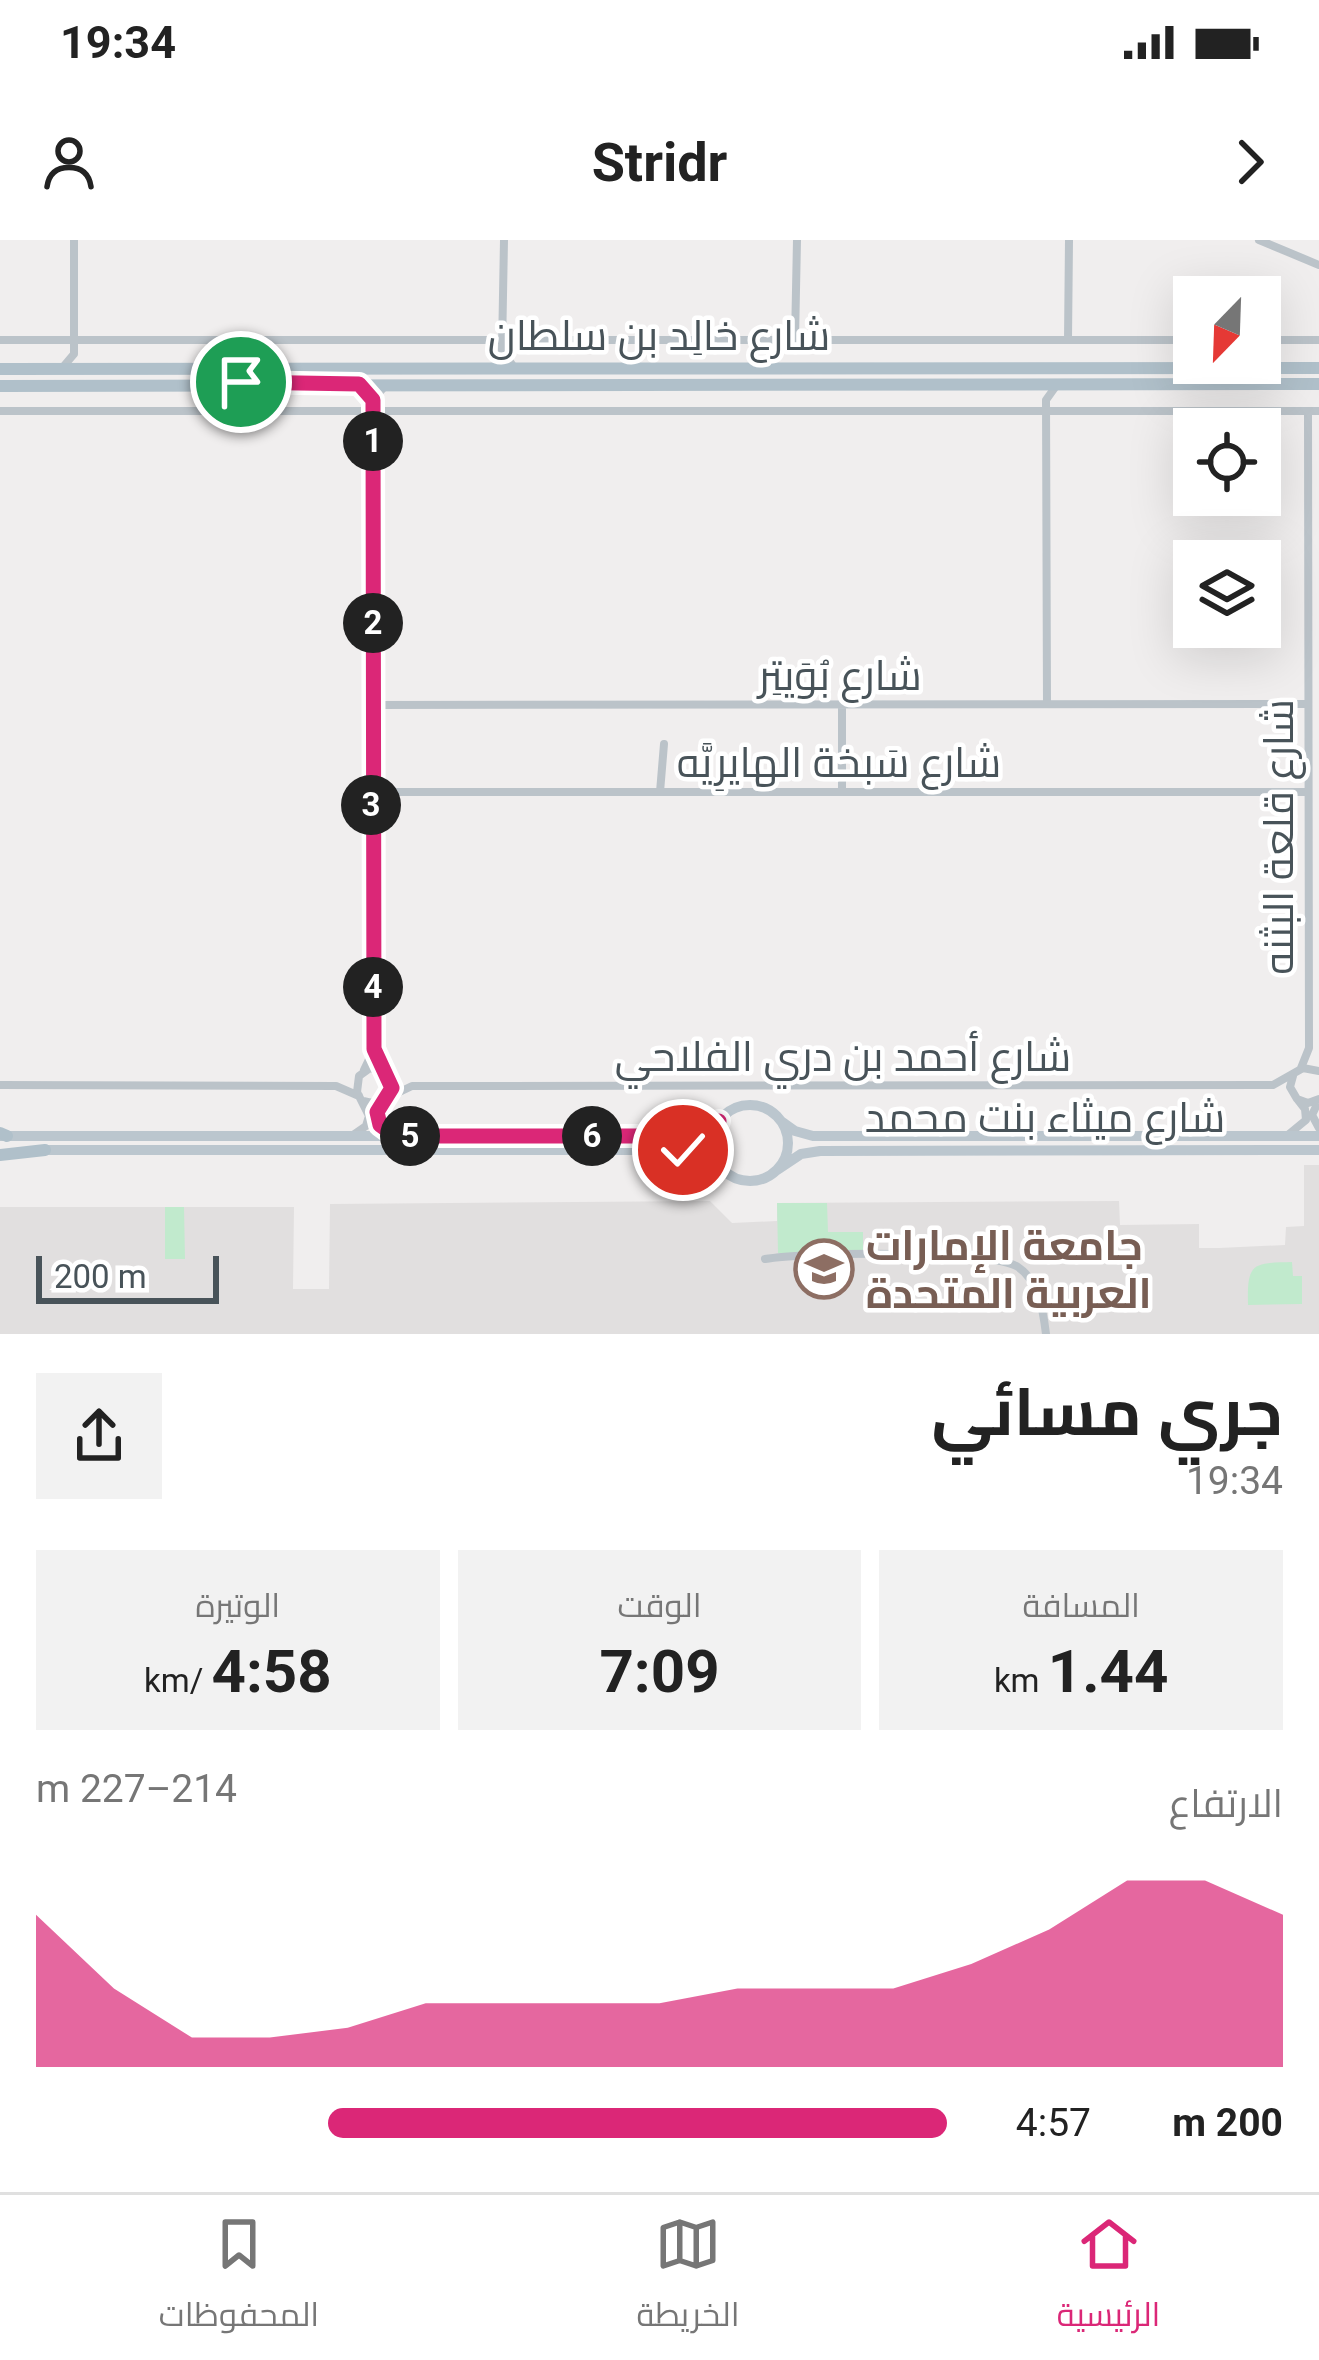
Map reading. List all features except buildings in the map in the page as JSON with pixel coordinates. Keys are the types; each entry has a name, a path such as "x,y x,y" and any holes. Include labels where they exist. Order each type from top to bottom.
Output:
{"main road":[{"name":"شارع خالِد بن سلطان","path":"0,369 1318,367"},
{"path":"241,385 246,376 337,368"},
{"path":"599,384 621,378 689,376 693,368"},
{"name":"شارع خالِد بن سلطان","path":"0,386 1319,384"},
{"path":"0,1153 683,1150 702,1155 744,1181 763,1179 778,1170 788,1146 781,1121 767,1110 750,1106 682,1135 2,1135"},
{"path":"719,1121 712,1140 719,1165"},
{"name":"شارع ميثاء بنت محمد","path":"781,1121 813,1136 1287,1136 1319,1132"},
{"name":"شارع ميثاء بنت محمد","path":"778,1170 792,1158 820,1151 1319,1150"}],"street":[{"path":"60,369 74,354 74,240"},
{"path":"487,368 497,361 502,345 504,240"},
{"path":"795,340 797,240"},
{"path":"1068,340 1070,240"},
{"path":"1259,240 1319,265"},
{"path":"0,340 502,345 1173,340"},
{"path":"1281,340 1319,340"},
{"path":"502,345 516,368"},
{"path":"74,354 90,369"},
{"path":"359,384 373,406 374,1049 392,1088 377,1121 395,1136"},
{"path":"373,406 387,384"},
{"path":"1033,384 1046,405"},
{"path":"1047,704 1046,405 1058,384"},
{"path":"0,411 1046,405 1319,411"},
{"name":"شارع قلعة البثنه","path":"1308,411 1309,1048 1319,1071"},
{"path":"1308,663 1319,663"},
{"name":"شارع بُوَيتِر","path":"373,705 1307,704"},
{"path":"842,705 842,792"},
{"path":"661,792 664,744"},
{"name":"شارع سَبخة الهايرِيَّه","path":"371,792 1308,791"},
{"name":"شارع قلعة البثنه","path":"1297,1072 1309,1048"},
{"path":"352,1136 368,1121 356,1086 374,1049"},
{"path":"336,1086 376,1068 387,1075"},
{"path":"1287,1136 1306,1120 1305,1109 1290,1087 1297,1072 1319,1071"},
{"name":"شارع أحمد بن دري الفلاحي","path":"387,1075 412,1086 1273,1085 1297,1072"},
{"path":"0,1085 336,1086 362,1099 385,1100"},
{"name":"شارع أحمد بن دري الفلاحي","path":"1273,1085 1296,1098"},
{"name":"شارع أحمد بن دري الفلاحي","path":"385,1100 412,1086"},
{"path":"1296,1098 1308,1103 1319,1100"},
{"path":"1319,1100 1312,1115 1319,1132"},
{"path":"765,1259 1006,1261 1033,1283 1046,1334"}],"shaded area":[{"name":"جامعة الإمارات العربية المتحدة","path":"1304,1165 1319,1165 1319,1334 0,1334 0,1207 294,1207 293,1289 329,1289 330,1204 710,1201 732,1223 777,1221 777,1203 1119,1201 1120,1225 1199,1224 1199,1248 1219,1248 1285,1245 1286,1227 1304,1226"}],"green space":[{"path":"777,1203 827,1203 828,1232 863,1232 863,1253 778,1253"},
{"path":"165,1207 184,1207 185,1259 165,1259"},
{"path":"1292,1262 1293,1276 1302,1276 1302,1304 1248,1305 1255,1268"}],"place":[{"name":"جامعة الإمارات العربية المتحدة","path":"824,1269"}],"route":[{"path":"241,382 359,384 373,400 374,1049 392,1088 377,1112 380,1125 395,1136 672,1136 692,1134 719,1121 712,1140 719,1165 683,1150"}]}
